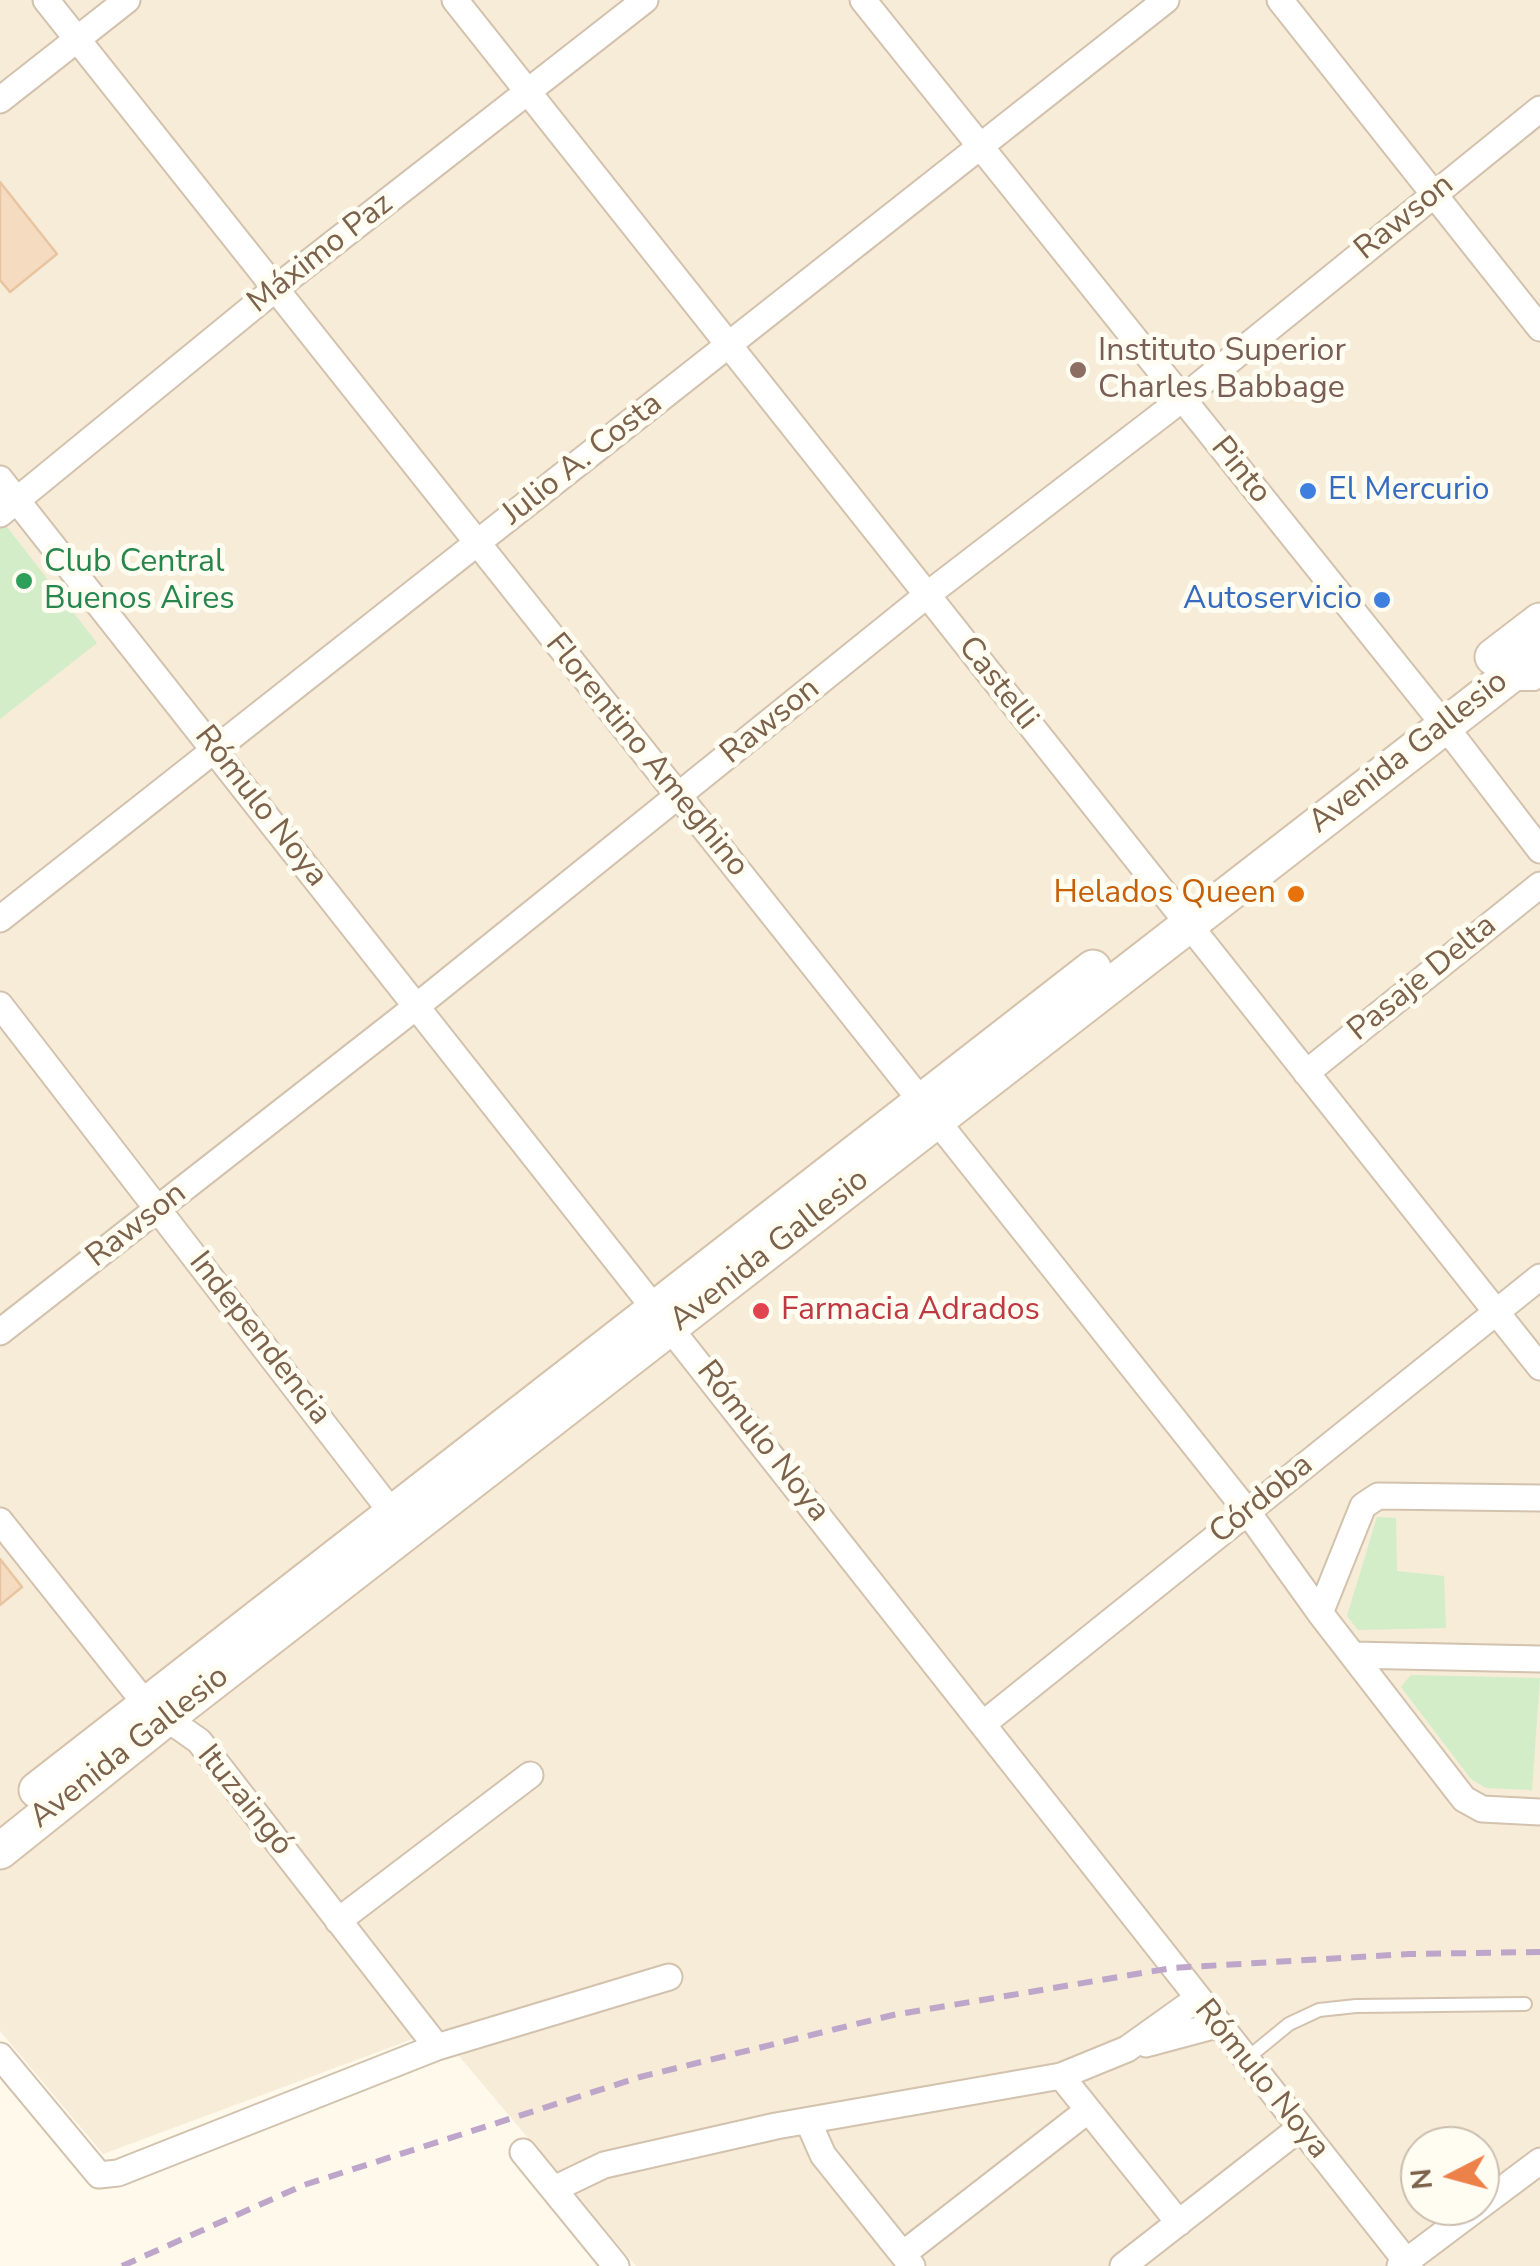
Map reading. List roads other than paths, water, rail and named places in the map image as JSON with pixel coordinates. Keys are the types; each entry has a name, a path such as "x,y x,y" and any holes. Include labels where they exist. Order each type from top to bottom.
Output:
{"main road":[{"name":"Avenida Gallesio","path":"0,1820 155,1711 1437,716 1540,621"},
{"name":"Avenida Gallesio","path":"1437,716 1498,684 1540,652"},
{"name":"Avenida Gallesio","path":"0,1850 155,1711"}],"street":[{"name":"Florentino Ameghino","path":"46,0 1247,1512 1464,1799 1494,1811 1540,1812"},
{"path":"0,100 127,0"},
{"name":"Castelli","path":"455,0 1540,1367"},
{"name":"Máximo Paz","path":"8,507 275,289 645,0"},
{"name":"Pinto","path":"863,0 1540,850"},
{"name":"Julio A. Costa","path":"0,919 1166,0"},
{"path":"1280,0 1540,328"},
{"name":"Rawson","path":"0,1332 417,1006 927,595 1182,399 1540,109"},
{"name":"Rómulo Noya","path":"0,479 8,507 215,750 1405,2264"},
{"name":"Pasaje Delta","path":"1306,1074 1540,885"},
{"name":"Independencia","path":"0,1004 400,1522"},
{"name":"Córdoba","path":"984,1724 1540,1277"},
{"path":"1320,1613 1363,1506 1378,1496 1540,1498"},
{"name":"Ituzaingó","path":"0,1521 155,1711 199,1741 438,2047"},
{"path":"1353,1656 1540,1659"},
{"path":"338,1921 530,1775"},
{"path":"0,2056 98,2175 118,2173 438,2047 669,1976"},
{"path":"1127,2049 1197,1999"},
{"path":"554,2189 604,2165 808,2121 1061,2076 1127,2049 1218,2025"},
{"path":"1061,2076 1179,2223"},
{"path":"808,2121 823,2154 907,2260 1086,2111"},
{"path":"1124,2266 1300,2128"},
{"path":"523,2152 616,2266"},
{"path":"1500,2191 1540,2160"},
{"path":"1405,2264 1454,2226"}],"lane":[{"path":"1498,684 1534,684 1540,679"},
{"path":"1245,2060 1289,2024 1319,2010 1524,2004"}],"railway":[{"path":"122,2266 304,2185 640,2077 893,2015 1172,1968 1409,1954 1540,1952"}],"place":[{"name":"Instituto Superior Charles Babbage","path":"1078,370"},
{"name":"El Mercurio","path":"1308,491"},
{"name":"Club Central Buenos Aires","path":"24,581"},
{"name":"Autoservicio","path":"1382,600"},
{"name":"Helados Queen","path":"1296,894"},
{"name":"Farmacia Adrados","path":"761,1311"}]}
